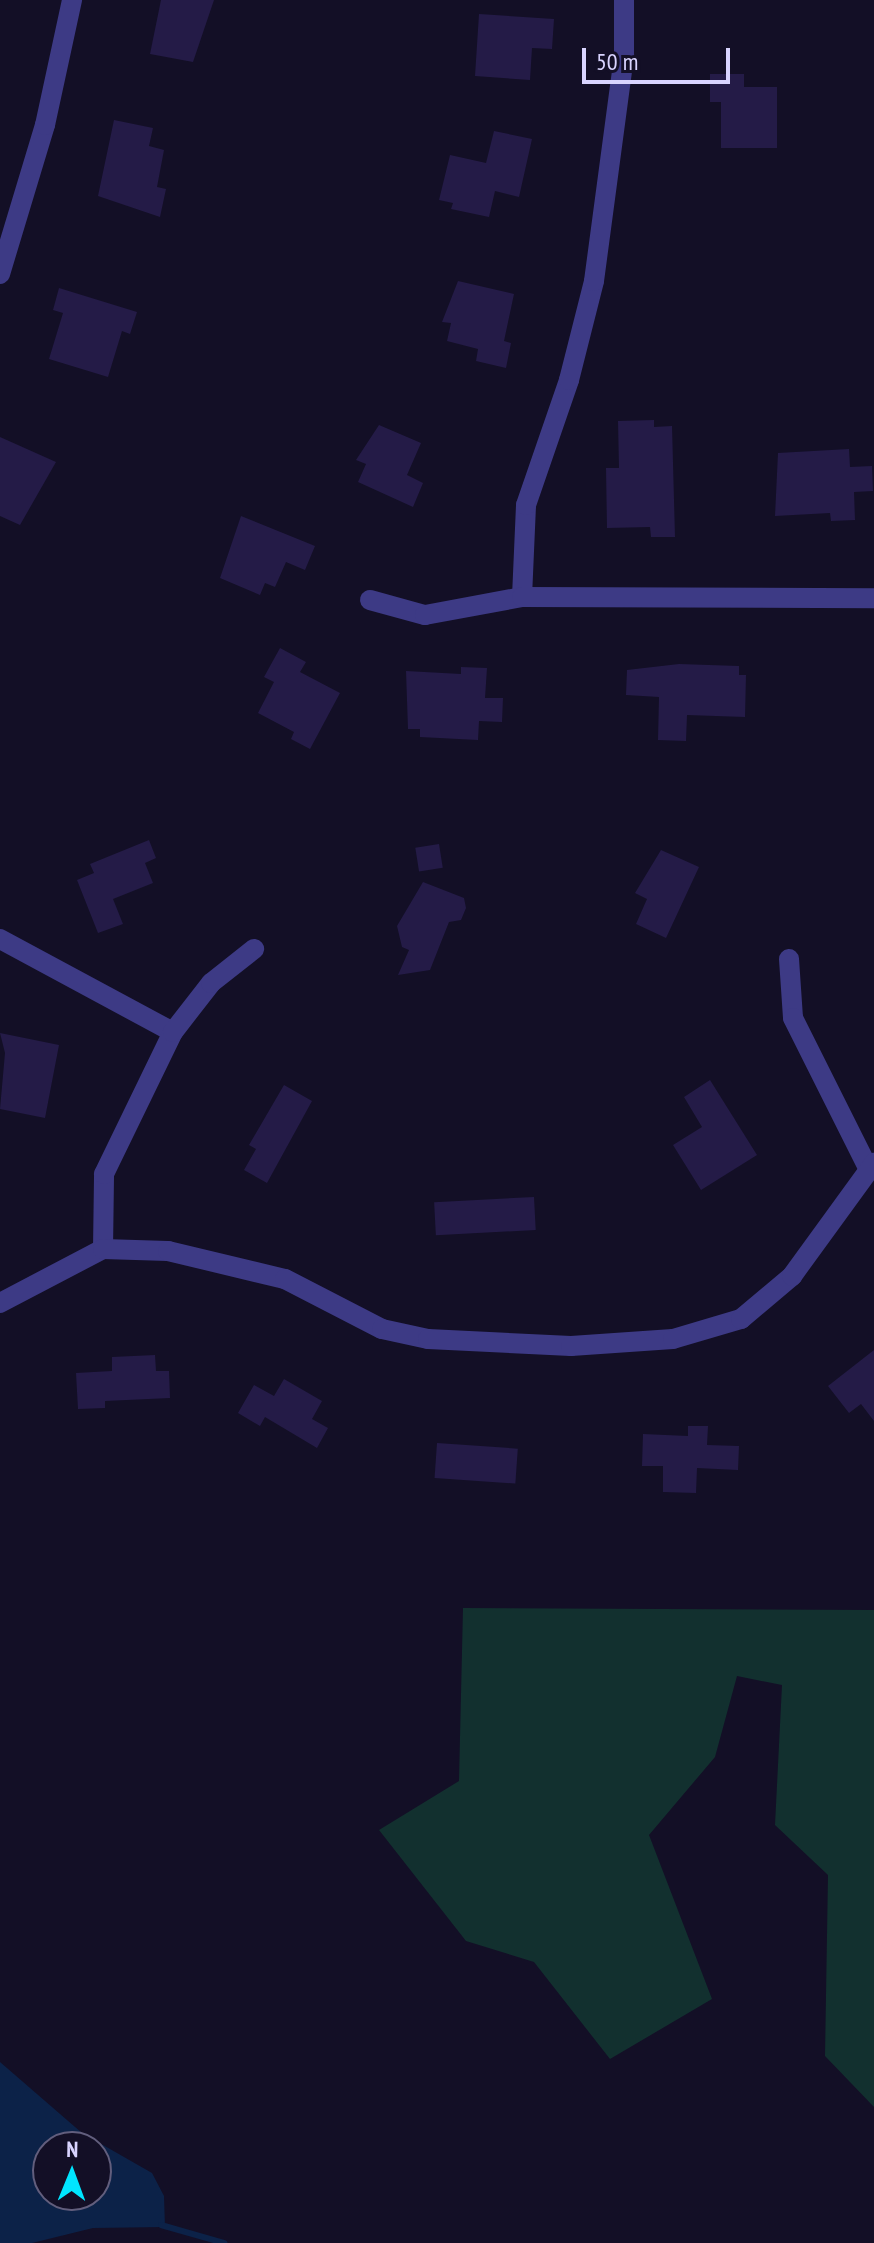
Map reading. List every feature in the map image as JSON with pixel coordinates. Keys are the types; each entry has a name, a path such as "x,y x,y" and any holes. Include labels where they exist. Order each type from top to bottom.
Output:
{"street":[{"path":"0,274 45,125 72,0"},
{"path":"522,597 526,505 569,380 594,281 624,55 624,0"},
{"path":"370,600 425,615 522,597 874,598"},
{"path":"0,939 173,1032"},
{"path":"103,1249 104,1174 173,1032 211,983 254,949"},
{"path":"0,1303 103,1249 228,1262 285,1279 382,1329 428,1339 571,1346 673,1339 741,1319 792,1276 871,1165 793,1018 789,959"}],"green space":[{"path":"463,1608 874,1610 874,2107 825,2056 828,1875 775,1825 782,1685 737,1676 715,1757 649,1835 712,1999 610,2059 534,1962 466,1941 379,1830 459,1781"}],"water":[{"path":"0,2062 80,2131 32,2131 32,2211 112,2211 112,2150 152,2173 164,2196 165,2227 93,2228 32,2243 0,2243"}],"building":[{"path":"161,0 214,0 193,62 150,54"},
{"path":"479,14 554,19 552,49 532,48 530,80 475,76"},
{"path":"710,74 744,74 744,87 777,87 777,148 721,148 721,102 710,102"},
{"path":"114,120 153,128 149,146 164,150 157,187 166,189 160,217 98,196"},
{"path":"494,131 532,139 519,197 495,191 489,217 451,209 453,203 439,200 450,155 486,163"},
{"path":"458,281 514,294 504,341 511,343 506,368 476,361 478,349 447,341 451,323 442,322"},
{"path":"59,288 137,312 130,334 122,331 108,377 49,359 63,313 53,310"},
{"path":"654,420 654,427 672,426 675,537 651,537 650,527 607,528 606,468 619,468 618,421"},
{"path":"379,425 421,443 407,475 423,483 413,507 358,482 366,464 356,460"},
{"path":"0,437 56,462 20,525 0,516"},
{"path":"849,449 850,467 872,466 873,491 854,492 855,520 831,521 830,513 775,516 778,453"},
{"path":"241,516 315,546 305,570 286,562 275,587 265,583 260,595 220,578"},
{"path":"280,648 306,662 300,672 340,693 310,749 291,739 294,732 258,713 274,682 264,677"},
{"path":"679,664 739,666 739,675 746,675 745,717 687,715 686,741 658,740 659,697 626,695 627,670"},
{"path":"461,667 487,668 485,698 503,698 502,722 479,721 478,740 420,737 420,729 408,729 406,671 461,674"},
{"path":"149,840 156,858 145,863 153,883 113,899 123,924 98,933 77,880 94,873 90,864"},
{"path":"439,844 443,868 419,871 415,848"},
{"path":"661,850 699,867 666,938 636,924 647,899 635,893"},
{"path":"423,882 464,898 466,908 461,920 449,922 430,970 398,975 409,950 402,947 397,926"},
{"path":"0,1033 59,1045 45,1118 0,1109 5,1053"},
{"path":"710,1080 757,1155 701,1190 673,1145 702,1127 684,1097"},
{"path":"284,1085 312,1101 267,1183 244,1170 256,1149 249,1145"},
{"path":"534,1197 536,1230 436,1235 434,1202"},
{"path":"874,1350 874,1421 861,1404 849,1413 828,1386"},
{"path":"155,1355 156,1371 169,1371 170,1398 105,1401 105,1408 78,1409 76,1373 112,1371 112,1357"},
{"path":"284,1379 322,1401 312,1419 328,1428 317,1448 265,1417 260,1426 238,1413 254,1385 274,1396"},
{"path":"688,1426 708,1426 707,1445 739,1446 738,1470 697,1468 696,1493 663,1492 663,1466 642,1466 643,1434 688,1436"},
{"path":"437,1443 518,1449 515,1484 435,1478"}],"waterway":[{"path":"161,2225 224,2243"}]}
